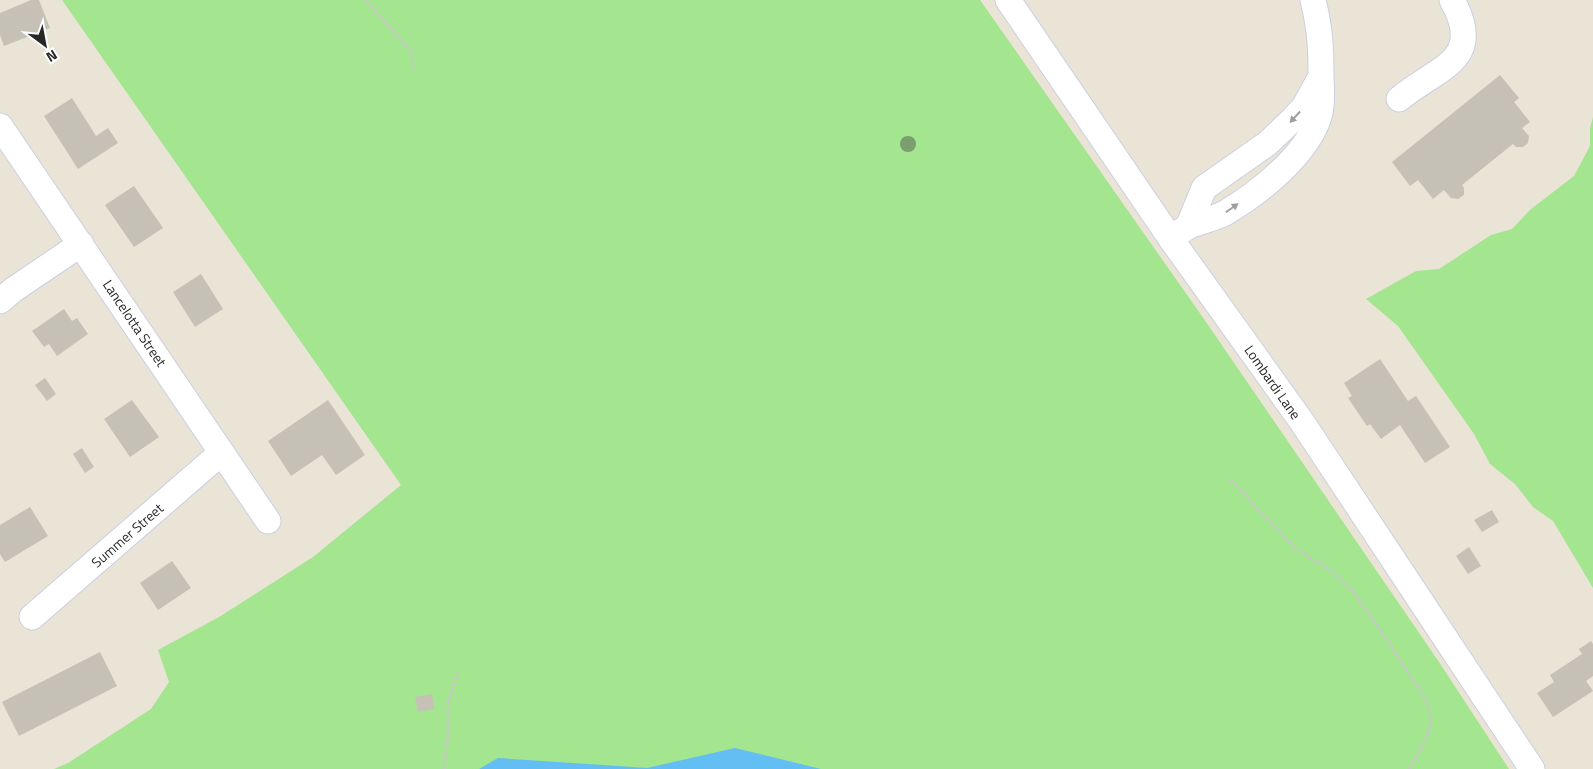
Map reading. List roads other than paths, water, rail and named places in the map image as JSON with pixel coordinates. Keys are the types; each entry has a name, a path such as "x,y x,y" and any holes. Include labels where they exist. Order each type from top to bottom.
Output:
{"street":[{"name":"Lombardi Lane","path":"1008,0 1179,233 1532,769"},
{"path":"1179,233 1224,214 1273,178 1294,157 1313,132 1320,113 1322,89 1320,33 1313,0"},
{"path":"1399,99 1412,88 1449,64 1460,53 1464,30 1458,10 1452,0"},
{"path":"1179,233 1204,188 1268,143 1304,106 1321,76"},
{"name":"Lancelotta Street","path":"0,126 268,521"},
{"path":"0,302 13,290 81,244"},
{"name":"Summer Street","path":"32,617 222,452"}],"water":[{"path":"735,748 821,769 479,769 498,758 647,768"}]}
